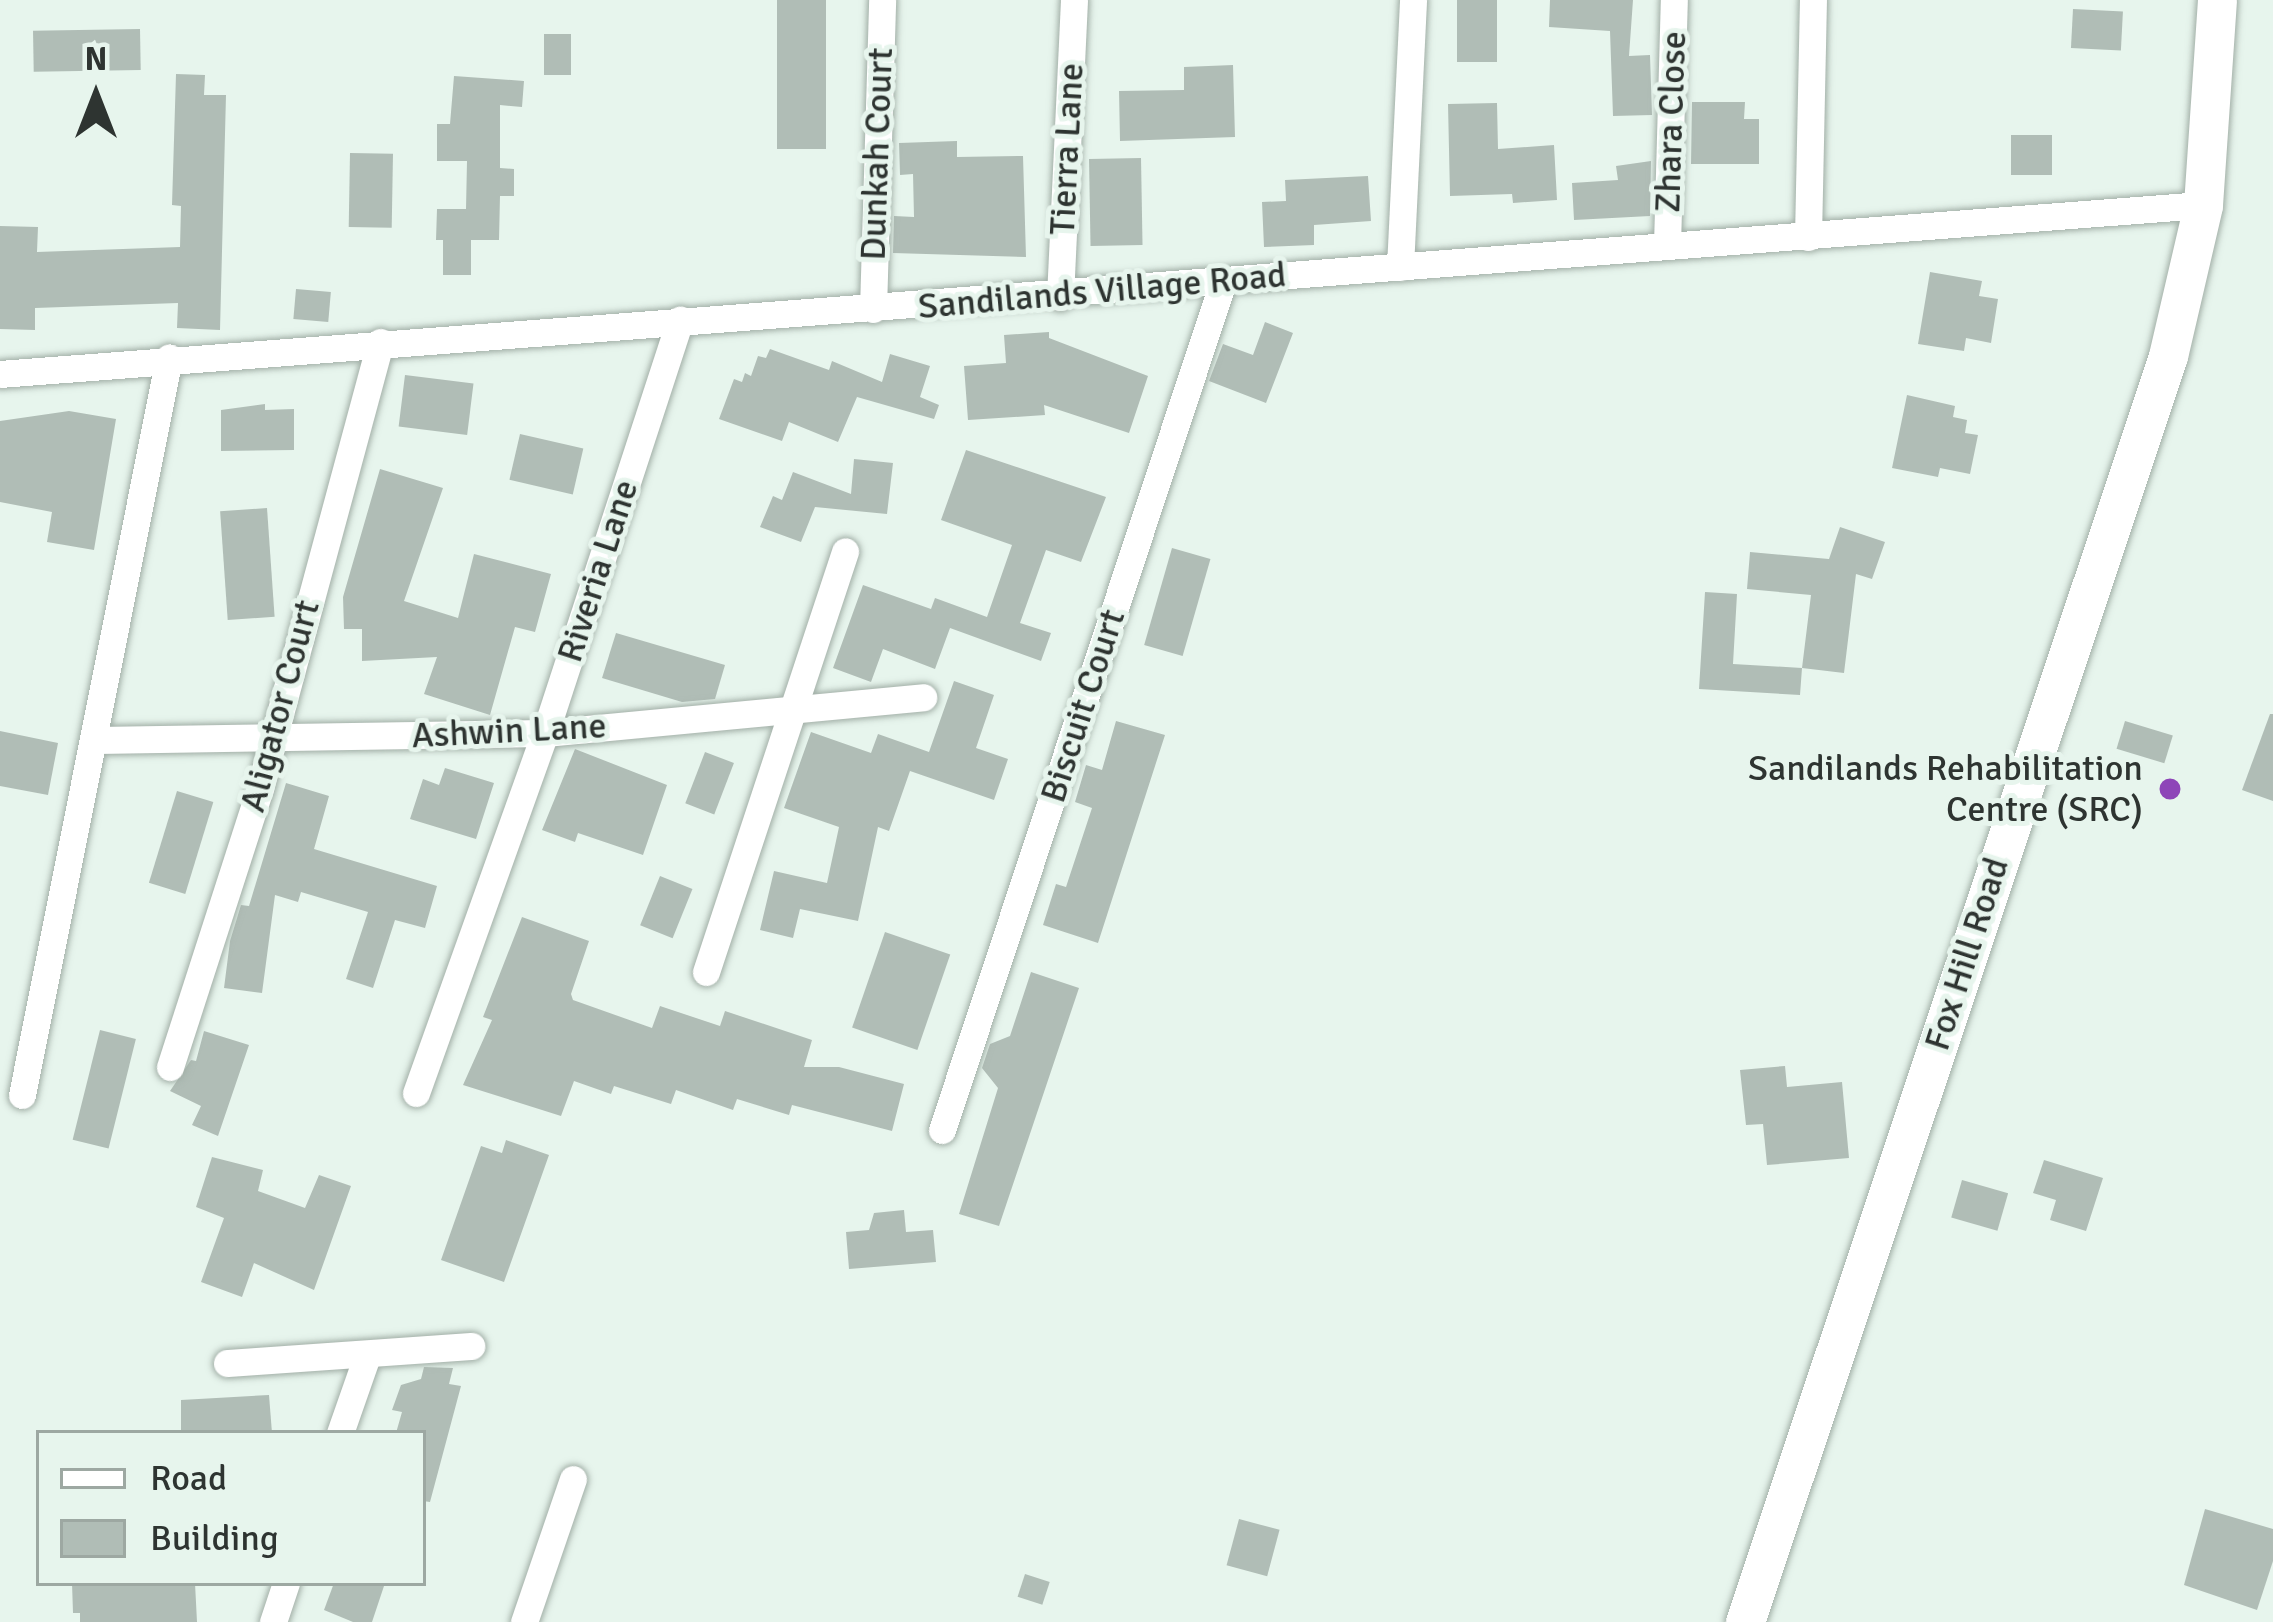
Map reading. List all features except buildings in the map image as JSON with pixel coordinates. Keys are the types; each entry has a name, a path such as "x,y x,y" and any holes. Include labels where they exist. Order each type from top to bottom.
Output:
{"main road":[{"name":"Fox Hill Road","path":"1745,1622 2168,356 2203,205 2217,0"}],"street":[{"name":"Dunkah Court","path":"873,309 882,0"},
{"name":"Tierra Lane","path":"1060,297 1074,0"},
{"path":"1400,267 1413,0"},
{"name":"Zhara Close","path":"1667,245 1675,0"},
{"path":"1808,237 1813,0"},
{"name":"Sandilands Village Road","path":"0,374 680,319 1060,297 2203,205"},
{"name":"Biscuit Court","path":"942,1130 1223,282"},
{"name":"Riveria Lane","path":"416,1093 545,733 680,319"},
{"name":"Aligator Court","path":"170,1067 270,740 380,342"},
{"path":"22,1095 169,357"},
{"path":"706,972 845,551"},
{"name":"Ashwin Lane","path":"94,740 545,733 923,697"},
{"path":"227,1364 471,1346"},
{"path":"341,1430 367,1357"},
{"path":"524,1622 573,1479"},
{"path":"273,1622 285,1586"}],"place":[{"name":"Sandilands Rehabilitation Centre (SRC)","path":"2170,789"}]}
